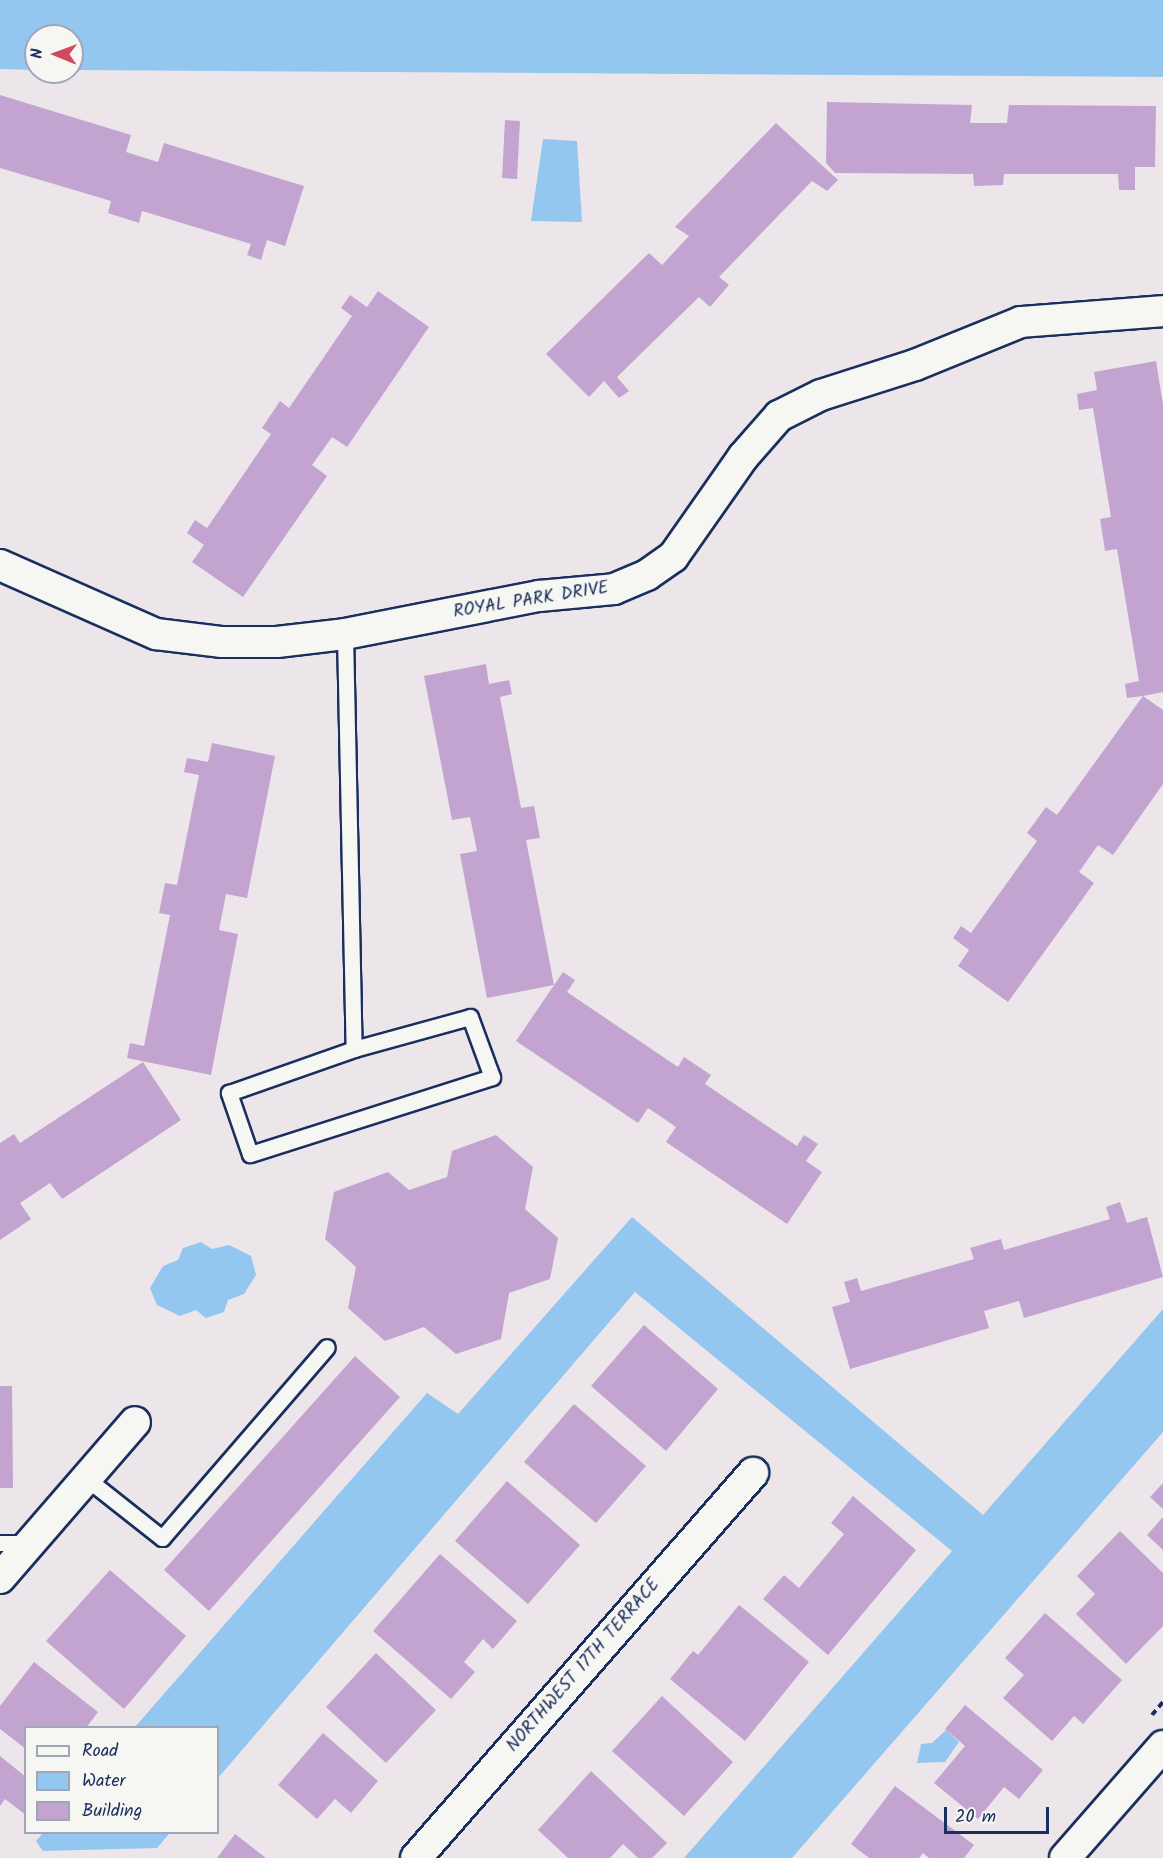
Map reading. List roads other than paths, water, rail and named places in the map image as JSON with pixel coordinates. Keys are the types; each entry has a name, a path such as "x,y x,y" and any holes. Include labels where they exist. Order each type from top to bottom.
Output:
{"street":[{"name":"ROYAL PARK DRIVE","path":"0,565 156,634 221,642 277,642 345,634 539,596 614,589 647,575 673,557 743,457 779,416 821,395 915,365 1021,322 1163,311"},
{"path":"0,1578 135,1422"},
{"name":"NORTHWEST 17TH TERRACE","path":"416,1858 753,1473"},
{"path":"1065,1858 1163,1746"}],"lane":[{"path":"345,634 354,1049"},
{"path":"470,1017 492,1077 250,1154 230,1093 354,1049 470,1017"},
{"path":"86,1478 162,1538 327,1347"},
{"path":"0,1543 31,1543"}],"water":[{"path":"0,0 1163,0 1163,77 84,70 84,24 24,24 24,70 0,69"},
{"path":"543,139 577,141 582,222 531,221"},
{"path":"632,1217 983,1515 1163,1309 1163,1432 792,1858 684,1858 952,1551 635,1292 219,1777 219,1726 136,1726 427,1393 458,1414"},
{"path":"201,1242 212,1249 229,1245 251,1256 256,1275 244,1294 228,1300 224,1312 206,1318 196,1310 180,1316 157,1305 150,1288 163,1266 178,1260 183,1248"},
{"path":"946,1730 959,1742 945,1762 917,1763 921,1744 932,1743"},
{"path":"42,1834 169,1834 157,1848 43,1851 36,1841"}]}
